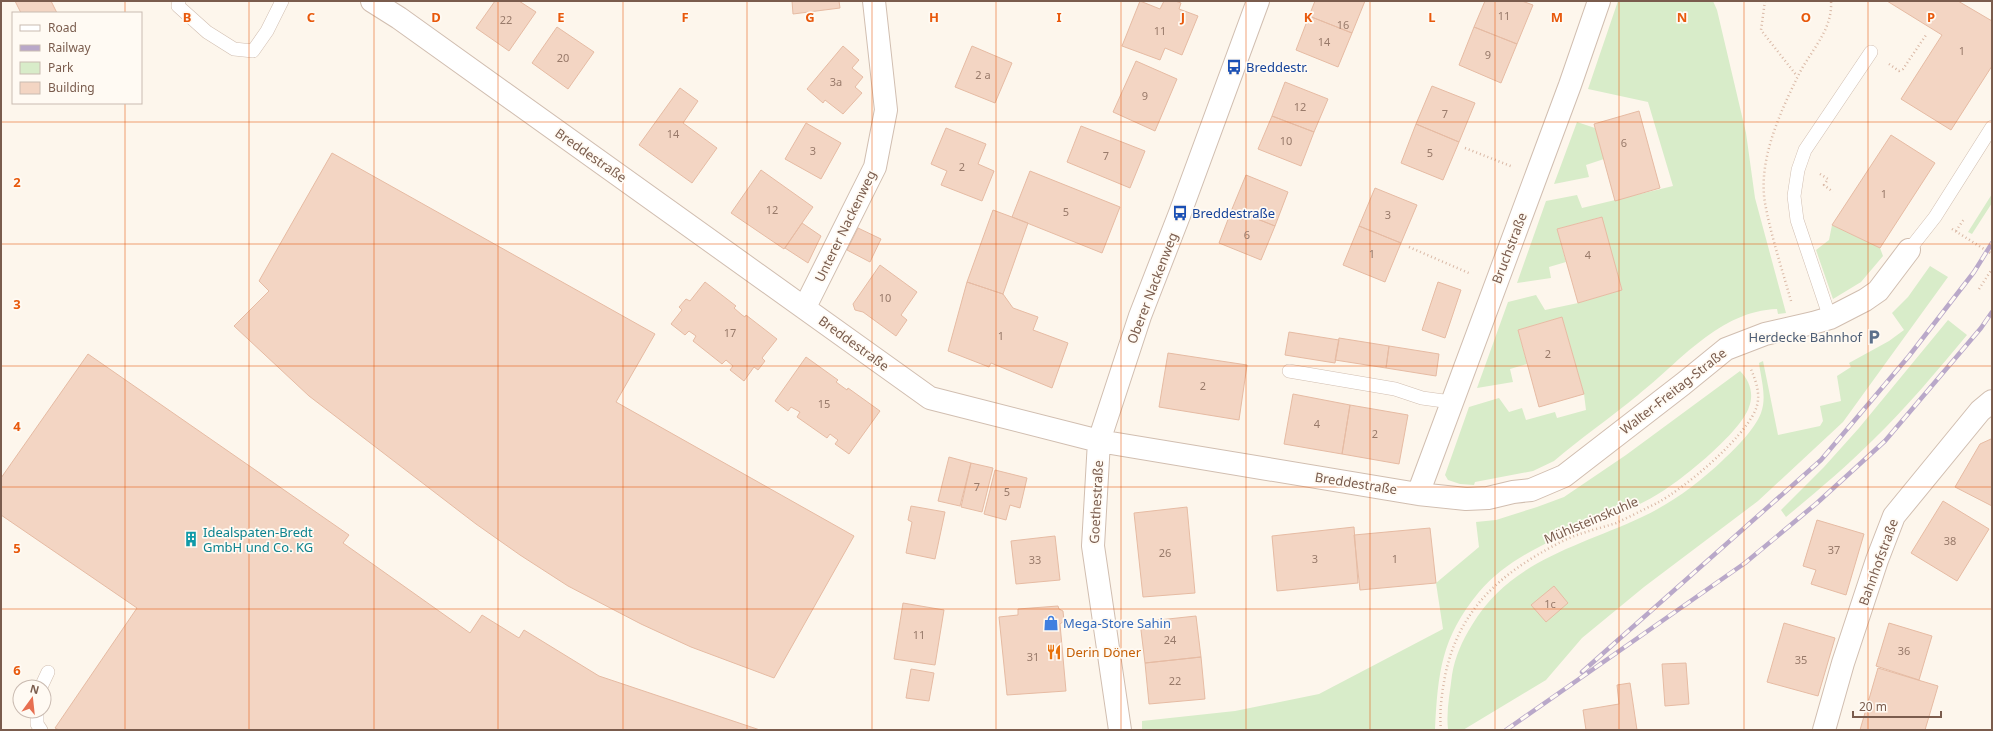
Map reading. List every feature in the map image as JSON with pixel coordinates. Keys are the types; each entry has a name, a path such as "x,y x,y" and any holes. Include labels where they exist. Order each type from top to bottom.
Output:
{"street":[{"name":"Breddestraße","path":"372,1 399,18 805,307 930,398 1100,441 1418,494"},
{"name":"Unterer Nackenweg","path":"805,307 874,167 886,110 874,1"},
{"name":"Oberer Nackenweg","path":"1100,441 1140,316 1176,224 1258,1"},
{"name":"Bruchstraße","path":"1418,494 1570,85 1599,1"},
{"name":"Walter-Freitag-Straße","path":"1418,494 1466,499 1481,498 1530,490 1564,476 1683,384 1711,360 1738,343 1764,334 1830,318 1865,300 1878,291 1909,250"},
{"name":"Bahnhofstraße","path":"1824,730 1848,648 1877,560 1894,516 1980,411 1992,401"},
{"name":"Goethestraße","path":"1100,441 1093,546 1119,727"}],"lane":[{"path":"179,1 178,6 207,32 234,49 253,51 267,31 282,1"},
{"path":"1830,318 1797,220 1794,196 1798,170 1804,150 1871,52"},
{"name":"Walter-Freitag-Straße","path":"1909,250 1935,217 1992,127"},
{"path":"1288,371 1395,389 1422,398 1451,402"},
{"path":"45,679 48,672"},
{"path":"37,719 37,724 41,730"}],"path":[{"path":"1765,1 1761,30 1797,76"},
{"path":"1871,52 1900,71 1903,69 1926,35"},
{"path":"1465,148 1536,176"},
{"path":"1828,179 1824,186 1833,192"},
{"path":"1935,217 1992,254"},
{"path":"1956,231 1964,219"},
{"path":"1409,247 1495,285"},
{"path":"1979,289 1992,270"},
{"name":"Mühlsteinskuhle","path":"1441,730 1443,688 1449,657 1458,634 1461,627 1478,605 1502,579 1531,559 1563,541 1617,522 1658,502 1692,478 1742,432 1755,410 1758,396 1757,382 1738,343"}],"green space":[{"path":"1618,1 1713,1 1717,10 1746,133 1755,198 1786,313 1778,314 1777,309 1756,312 1719,328 1685,354 1638,395 1554,461 1533,471 1475,482 1474,485 1460,484 1448,480 1445,475 1469,407 1499,398 1509,412 1522,408 1526,420 1555,412 1557,418 1586,410 1584,394 1562,317 1518,330 1527,364 1510,369 1513,382 1477,388 1508,302 1536,295 1545,310 1578,303 1622,290 1601,217 1557,229 1566,262 1549,267 1551,278 1517,283 1546,201 1577,195 1582,208 1673,186 1648,102 1588,89"},
{"path":"1577,122 1595,128 1604,159 1586,165 1589,177 1554,184"},
{"path":"1992,194 1992,203 1972,234 1968,232"},
{"path":"1832,225 1880,248 1883,256 1861,282 1833,299 1816,250 1829,240"},
{"path":"1930,266 1948,277 1843,422 1758,501 1644,587 1582,638 1546,680 1463,730 1448,729 1448,709 1452,675 1459,649 1472,625 1488,603 1506,585 1526,570 1548,558 1570,547 1618,528 1664,505 1685,492 1714,468 1744,438 1754,426 1761,413 1764,394 1759,363 1763,361 1778,435 1820,426 1823,421 1820,406 1841,401 1837,376 1851,367 1849,363 1889,341 1904,330 1892,313 1908,297"},
{"path":"1948,320 1967,335 1898,415 1842,470 1786,517 1781,510 1824,467 1859,428"},
{"path":"1740,371 1749,383 1751,397 1749,407 1735,429 1695,467 1668,488 1644,502 1568,533 1531,551 1499,572 1479,592 1466,609 1449,641 1440,673 1435,730 1142,730 1142,721 1235,711 1319,694 1443,629 1436,583 1479,547 1476,522 1496,520 1564,497 1626,455"}],"building":[{"path":"15,1 51,1 56,12 20,12"},
{"path":"495,1 519,1 536,12 509,51 476,28"},
{"path":"792,1 839,1 840,8 793,14"},
{"path":"1140,1 1160,9 1164,1 1175,1 1181,3 1179,9 1198,16 1182,55 1165,48 1160,60 1122,46"},
{"path":"1315,1 1365,1 1352,33 1309,16"},
{"path":"1485,1 1522,1 1533,5 1517,44 1474,27"},
{"path":"1887,1 1958,1 1992,21 1992,66 1951,130 1901,99 1942,35"},
{"path":"1309,16 1352,33 1338,67 1296,50"},
{"path":"557,27 594,52 568,89 532,63"},
{"path":"1474,27 1517,44 1501,83 1459,65"},
{"path":"843,46 859,60 852,68 863,77 855,87 862,93 843,114 825,100 823,103 807,89"},
{"path":"972,46 1012,63 995,103 955,87"},
{"path":"1136,61 1177,79 1155,131 1113,112"},
{"path":"1285,82 1328,99 1314,132 1272,116"},
{"path":"1432,86 1475,103 1459,142 1416,124"},
{"path":"680,88 698,101 683,123 717,148 692,183 639,145"},
{"path":"1639,111 1660,188 1615,201 1594,124"},
{"path":"1272,116 1314,132 1301,166 1258,149"},
{"path":"806,123 841,143 821,179 785,159"},
{"path":"1416,124 1459,142 1443,180 1401,163"},
{"path":"1081,126 1145,151 1130,188 1067,162"},
{"path":"946,128 986,144 978,164 994,171 982,201 941,185 947,171 931,164"},
{"path":"1891,135 1935,163 1880,248 1832,225"},
{"path":"332,153 655,334 616,402 854,536 774,678 691,647 641,624 568,586 520,555 476,524 309,396 234,326 269,291 259,281"},
{"path":"761,170 813,207 784,249 731,213"},
{"path":"1030,171 1120,207 1102,253 1012,217"},
{"path":"1246,175 1288,192 1275,226 1232,209"},
{"path":"1375,188 1417,205 1401,243 1359,226"},
{"path":"1232,209 1275,226 1261,260 1219,243"},
{"path":"993,210 1028,223 1003,294 967,282"},
{"path":"1602,217 1622,290 1578,303 1557,229"},
{"path":"802,223 821,236 808,263 785,248"},
{"path":"1359,226 1401,243 1385,282 1343,265"},
{"path":"858,228 881,239 870,262 847,250"},
{"path":"880,265 917,292 901,315 907,320 896,336 863,312 855,310 853,304"},
{"path":"705,282 736,306 734,308 742,315 745,317 746,315 777,339 762,358 765,361 758,370 754,367 744,381 730,370 733,366 726,360 722,364 693,341 696,336 689,331 685,335 671,324 682,310 679,307 686,299 690,301"},
{"path":"967,282 1003,294 1013,308 1038,317 1033,330 1068,343 1052,388 991,363 989,367 948,351"},
{"path":"1438,282 1461,290 1445,338 1422,330"},
{"path":"1562,317 1584,394 1539,407 1518,330"},
{"path":"1289,332 1339,340 1335,363 1285,355"},
{"path":"1339,338 1389,346 1386,368 1335,360"},
{"path":"1389,346 1439,354 1436,376 1386,368"},
{"path":"1168,353 1247,365 1239,420 1159,407"},
{"name":"Idealspaten-Bredt GmbH und Co. KG","path":"88,354 349,535 343,543 470,633 482,615 519,638 524,630 599,676 760,730 59,730 55,728 137,608 1,515 1,478"},
{"path":"806,357 838,380 836,382 847,390 848,388 880,411 849,454 835,444 838,440 830,434 827,438 797,417 800,412 791,407 788,411 775,401"},
{"path":"1293,394 1350,405 1342,454 1284,444"},
{"path":"1350,405 1408,415 1399,464 1342,454"},
{"path":"1991,439 1992,506 1955,487 1980,444"},
{"path":"949,457 971,463 960,506 938,501"},
{"path":"971,463 993,468 982,512 961,507"},
{"path":"995,470 1027,478 1020,508 1010,505 1006,520 984,514"},
{"path":"1943,501 1989,529 1957,581 1911,553"},
{"path":"911,506 945,512 935,559 906,553 912,522 908,520"},
{"path":"1187,507 1195,593 1143,597 1134,513"},
{"path":"1817,520 1864,534 1846,595 1811,584 1816,570 1803,566"},
{"path":"1354,527 1358,583 1277,591 1272,536"},
{"path":"1430,528 1436,583 1360,590 1354,535"},
{"path":"1055,536 1060,580 1016,584 1011,541"},
{"path":"1554,586 1568,603 1546,622 1531,605"},
{"path":"903,603 944,610 935,665 894,659"},
{"path":"1058,606 1059,609 1063,611 1064,621 1060,624 1066,691 1007,695 999,617 1018,615 1018,609"},
{"path":"1196,616 1201,657 1145,663 1140,622"},
{"path":"1784,623 1835,638 1818,696 1767,682"},
{"path":"1889,623 1932,636 1919,680 1876,666"},
{"path":"1201,657 1205,699 1149,704 1145,663"},
{"path":"1686,663 1689,704 1665,706 1662,664"},
{"path":"1878,668 1938,686 1925,730 1860,730"},
{"path":"911,669 934,673 929,701 906,698"},
{"path":"1630,683 1637,730 1586,730 1583,710 1619,704 1617,685"}],"railway":[{"path":"1582,672 1821,460 1909,356 1974,272 1992,243"},
{"path":"1506,730 1745,563 1817,503 1885,441 1981,328 1992,312"}],"place":[{"name":"Breddestr.","path":"1234,67"},
{"name":"Breddestraße","path":"1180,213"},
{"name":"Herdecke Bahnhof","path":"1874,337"},
{"name":"Idealspaten-Bredt GmbH und Co. KG","path":"191,539"},
{"name":"Mega-Store Sahin","path":"1051,623"},
{"name":"Derin Döner","path":"1054,652"}]}
